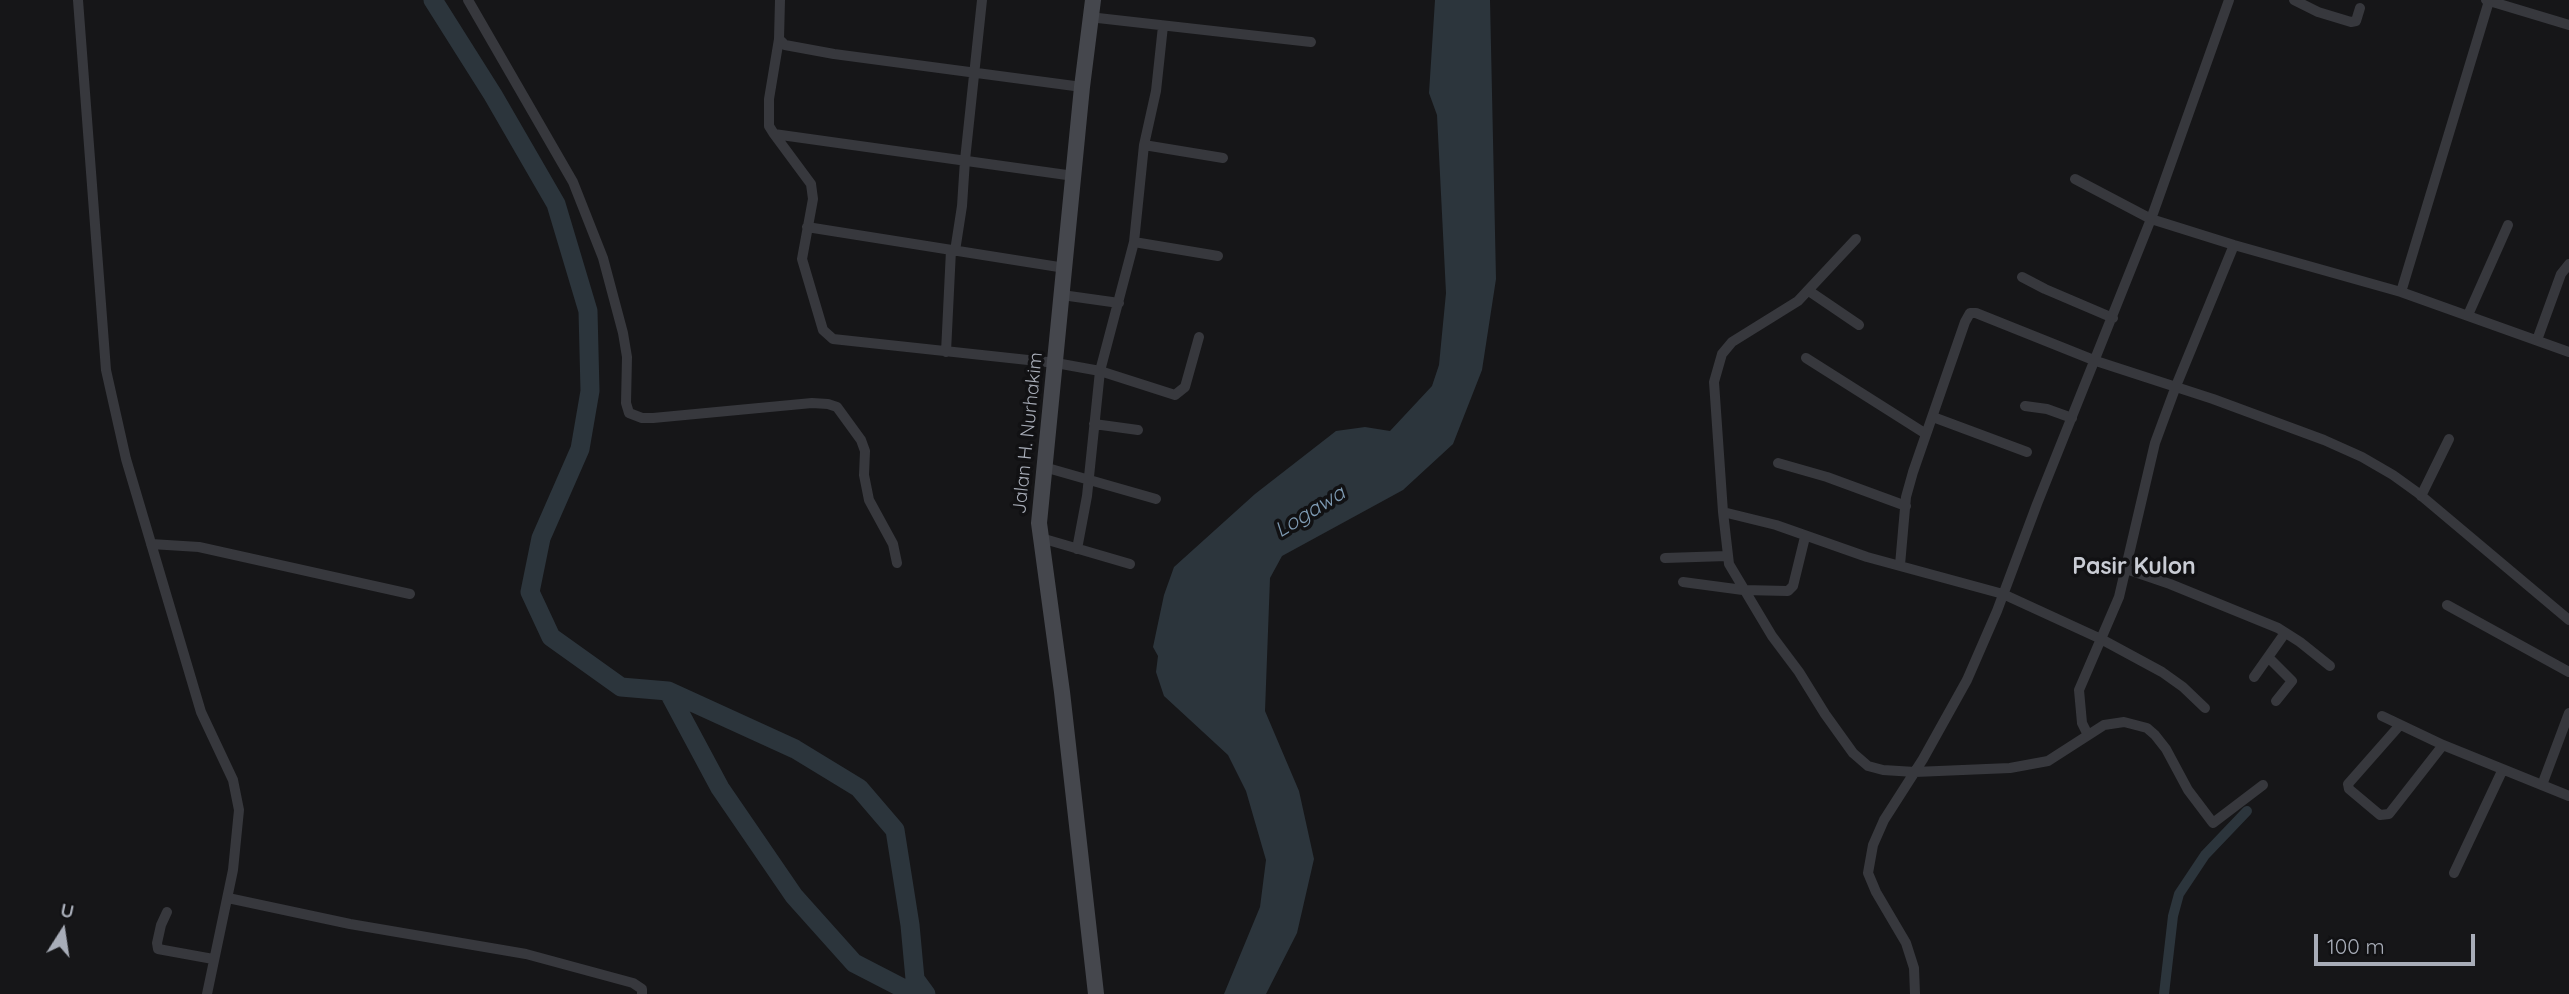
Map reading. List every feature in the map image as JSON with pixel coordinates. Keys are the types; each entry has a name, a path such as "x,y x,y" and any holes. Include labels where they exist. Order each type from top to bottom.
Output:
{"main road":[{"name":"Jalan H. Nurhakim","path":"1093,0 1089,17 1040,512 1096,994"}],"street":[{"path":"78,0 106,370 126,458 150,544 201,712 233,780 239,810 228,898 207,994"},
{"path":"468,0 573,182 603,258 623,333 627,357 626,403 629,413 642,418 653,418 820,402 837,407 861,440 865,451 864,475 869,500 893,544 897,564"},
{"path":"780,0 779,39 769,99 769,126 811,184 813,199 802,260 827,336 839,341 1056,363 1100,371 1169,395 1180,394 1185,387 1199,337"},
{"path":"946,352 953,250 962,206 982,0"},
{"path":"1915,994 1914,968 1906,943 1868,873 1877,832 1963,690 2151,219 2229,0"},
{"path":"2294,0 2318,12 2351,22 2356,21 2360,8"},
{"path":"2401,292 2487,0 2569,25"},
{"path":"1089,17 1311,42"},
{"path":"1077,549 1100,371 1134,242 1144,145 1155,98 1163,26"},
{"path":"779,39 785,45 834,54 1082,87"},
{"path":"774,134 1074,176"},
{"path":"1144,145 1223,158"},
{"path":"2075,179 2151,219 2401,292 2569,352"},
{"path":"2468,315 2508,225"},
{"path":"807,227 1065,268"},
{"path":"1856,239 1836,257 1813,295 1732,342 1722,354 1714,382 1727,512 1727,556 1732,572 1748,590 1772,636 1853,753 1873,768 2010,768 2038,764 2057,757 2085,730 2124,722 2147,728 2166,749 2188,790 2214,823 2263,785"},
{"path":"1134,242 1218,256"},
{"path":"2085,730 2079,690 2119,597 2151,457 2176,386 2234,245"},
{"path":"2537,340 2561,274 2569,264"},
{"path":"2022,277 2112,318"},
{"path":"1062,295 1119,303"},
{"path":"1813,295 1859,325"},
{"path":"1900,565 1906,497 1913,472 1970,313 1976,313 2095,361 2176,386 2324,440 2362,457 2421,496 2569,620"},
{"path":"1806,358 1926,434"},
{"path":"2025,406 2047,409 2072,418"},
{"path":"1933,417 2027,452"},
{"path":"1094,424 1138,430"},
{"path":"2421,496 2449,439"},
{"path":"1778,463 1838,480 1906,506"},
{"path":"1044,467 1156,499"},
{"path":"1727,512 2003,594 2101,639 2162,672 2205,708"},
{"path":"1683,582 1748,590 1791,589 1805,537"},
{"path":"1041,538 1130,564"},
{"path":"150,544 199,547 410,594"},
{"path":"1665,558 1727,556"},
{"path":"2126,569 2211,600 2285,633 2330,666"},
{"path":"2447,605 2569,672"},
{"path":"2254,677 2285,633"},
{"path":"2268,657 2292,681 2276,701"},
{"path":"2542,785 2569,713"},
{"path":"2382,716 2444,745 2569,796"},
{"path":"2400,725 2348,784 2349,789 2380,815 2389,814 2444,745"},
{"path":"2454,873 2503,769"},
{"path":"228,898 350,924 526,954 633,983 642,989 642,994"},
{"path":"167,912 161,925 158,948 213,959"}],"water":[{"name":"Logawa","path":"1435,0 1490,0 1496,279 1482,370 1453,444 1403,490 1282,556 1270,578 1265,711 1299,791 1314,859 1297,933 1266,994 1224,994 1260,907 1266,860 1246,791 1228,755 1164,696 1156,672 1158,656 1153,647 1164,595 1174,567 1255,494 1336,431 1365,427 1390,431 1432,386 1439,365 1446,293 1437,115 1429,93"}],"waterway":[{"path":"433,0 493,95 556,204 588,311 590,391 580,449 541,538 530,592 551,637 621,687 668,691 795,749 859,788 895,830 910,925 915,979 926,994"},
{"path":"668,691 720,788 794,896 854,963 914,994"},
{"path":"2164,994 2173,916 2179,894 2205,855 2247,811"}],"district":[{"name":"Pasir Kulon","path":"2134,567"}]}
